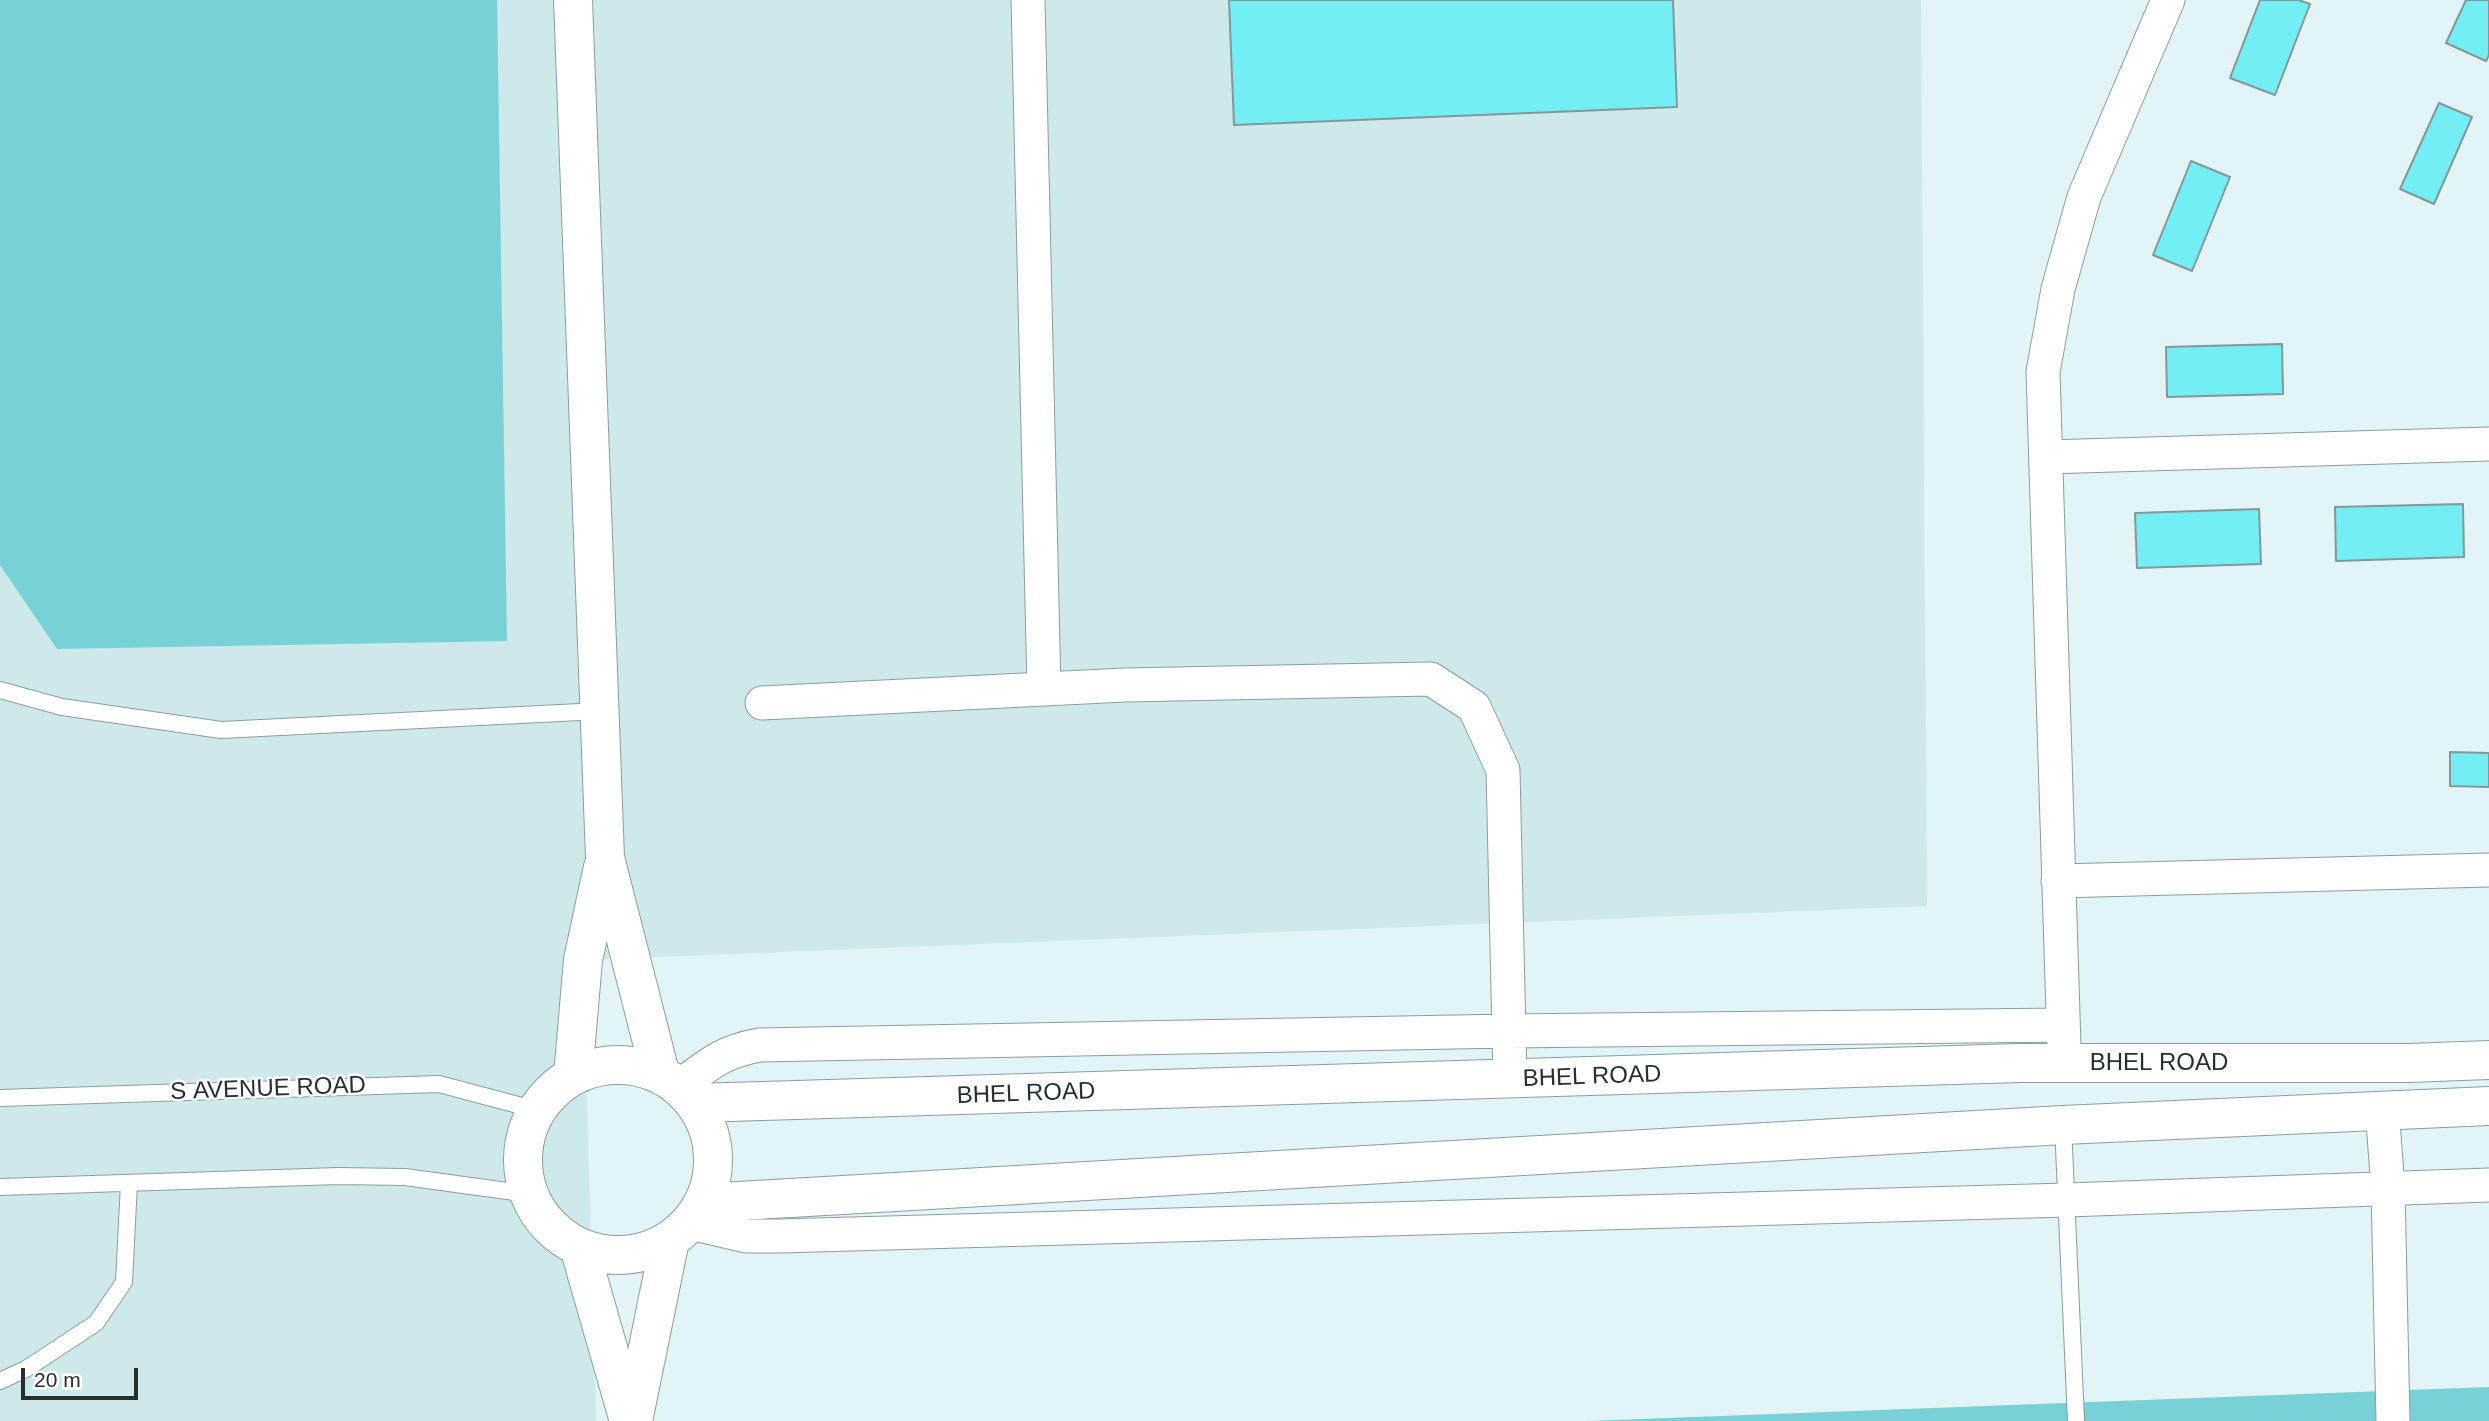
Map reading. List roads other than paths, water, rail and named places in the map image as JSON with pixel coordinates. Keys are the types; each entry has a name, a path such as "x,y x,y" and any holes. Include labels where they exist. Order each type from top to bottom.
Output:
{"street":[{"path":"573,0 605,858 583,960 573,1076"},
{"path":"1028,0 1044,689"},
{"path":"2064,1063 2043,372 2058,289 2084,197 2168,0"},
{"path":"2046,457 2489,444"},
{"path":"762,703 1044,689 1431,679 1474,708 1503,770 1510,1080"},
{"path":"605,858 679,1088 708,1126 715,1151 713,1177 688,1222 631,1421"},
{"path":"2058,881 2489,870"},
{"path":"679,1088 716,1058 734,1050 759,1045 1508,1031 2063,1025"},
{"name":"BHEL ROAD","path":"679,1088 1510,1080 2064,1063 2409,1063 2489,1060"},
{"path":"679,1088 631,1065 601,1066 573,1076 533,1110 524,1143 523,1168 529,1194 541,1216 558,1234 579,1247 610,1255 641,1252 688,1222 2063,1125 2489,1106"},
{"path":"2382,1110 2388,1188 2393,1421"},
{"path":"688,1222 746,1236 769,1236 2067,1200 2489,1185"},
{"path":"579,1247 631,1421"}],"lane":[{"path":"0,690 62,708 221,730 600,711"},
{"name":"S AVENUE ROAD","path":"0,1098 439,1084 533,1110"},
{"path":"2063,1125 2076,1421"},
{"path":"0,1187 338,1175 405,1177 529,1194"},
{"path":"0,1381 26,1369 96,1323 124,1282 129,1183"}]}
